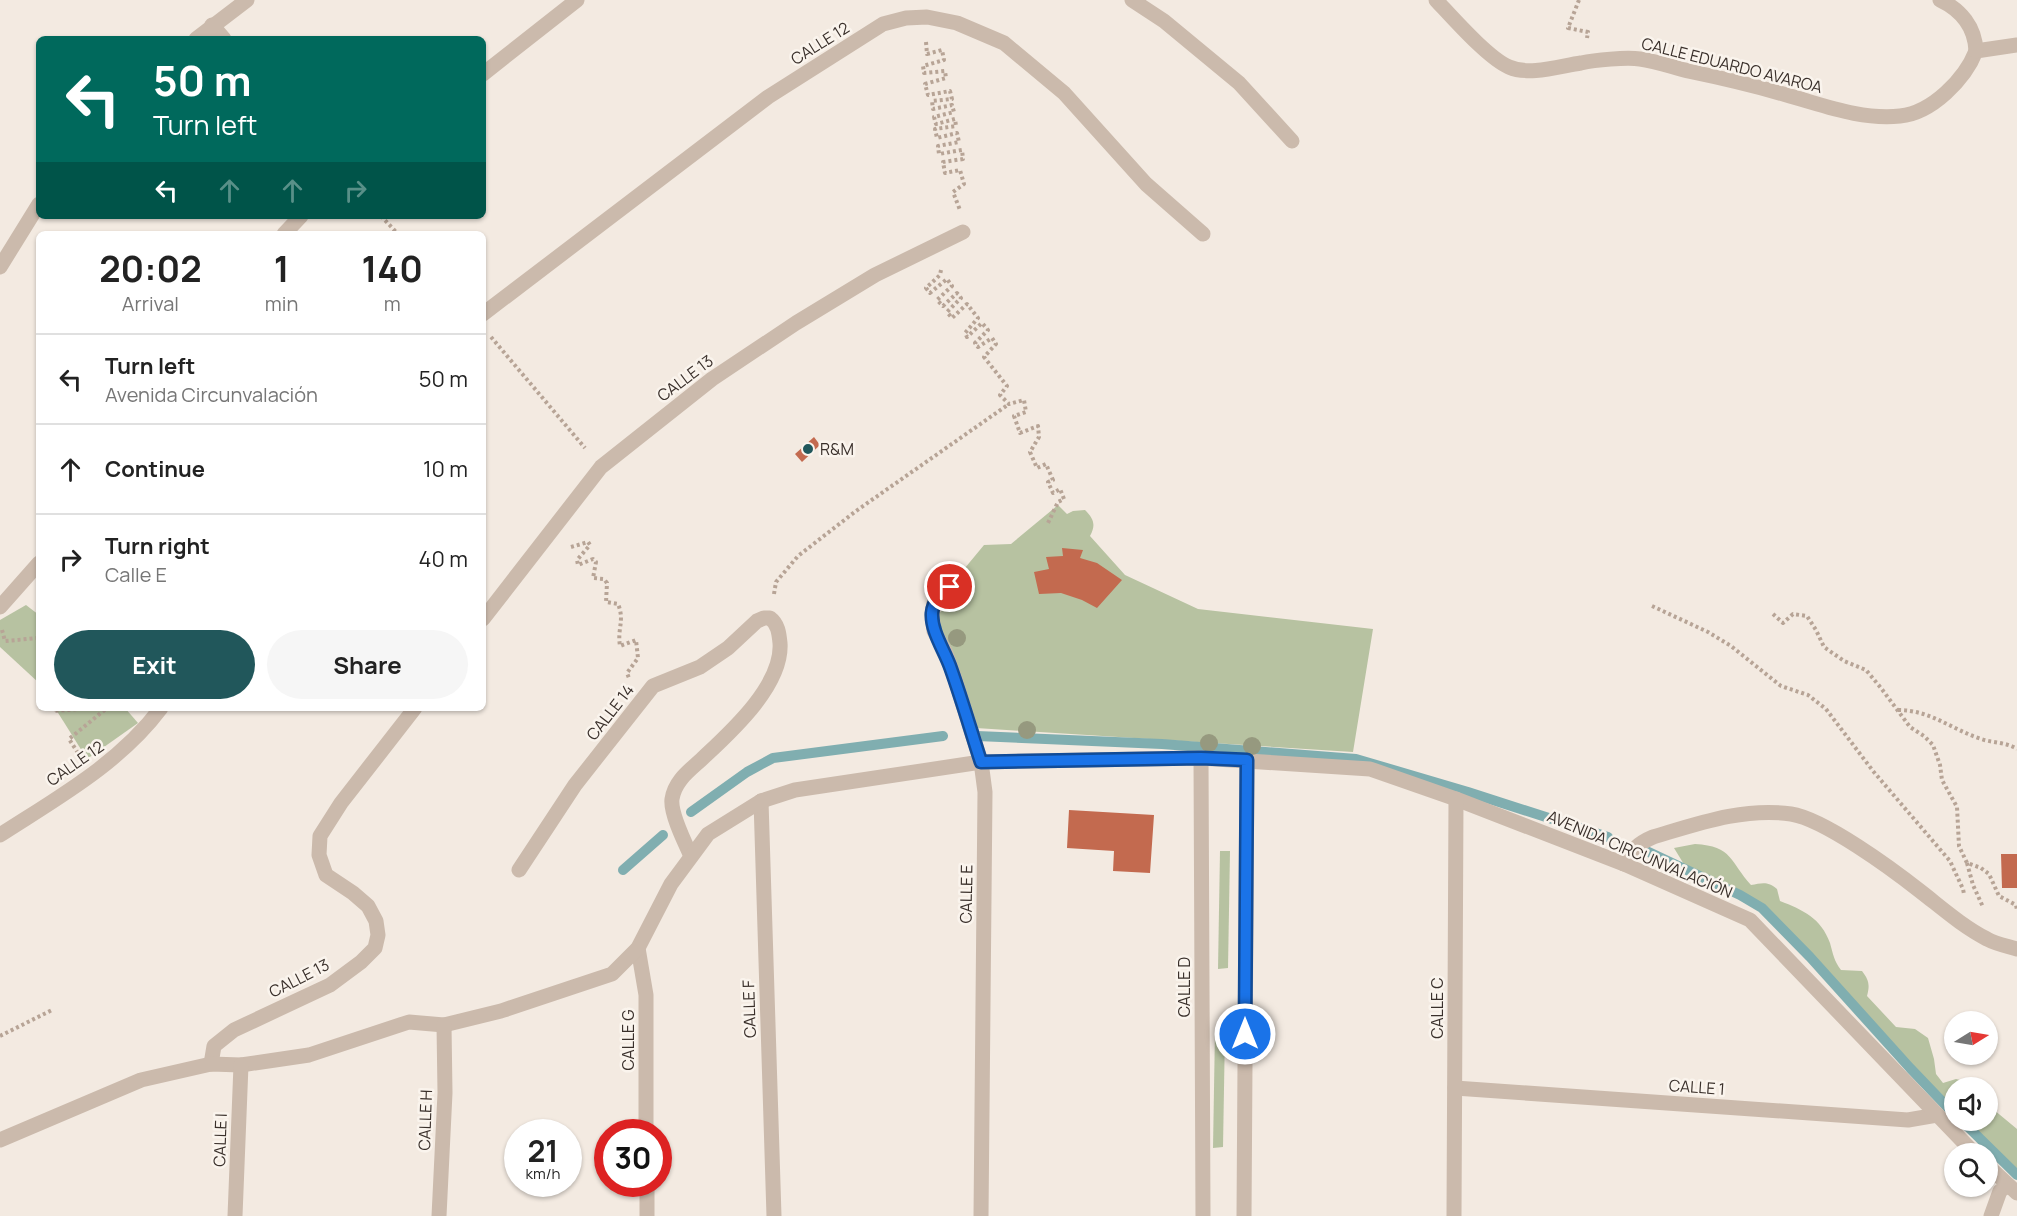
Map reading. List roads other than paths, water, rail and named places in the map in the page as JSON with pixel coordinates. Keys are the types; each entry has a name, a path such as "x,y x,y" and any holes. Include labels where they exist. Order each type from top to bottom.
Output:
{"street":[{"path":"200,36 247,0"},
{"path":"486,72 577,0"},
{"path":"1132,0 1164,21 1239,83 1292,141"},
{"name":"CALLE EDUARDO AVAROA","path":"1436,0 1482,46 1510,67 1523,70 1546,70 1584,62 1638,59 1755,86 1848,113 1877,117 1902,116 1920,111 1944,95 1972,60 1976,51"},
{"path":"1940,0 1951,5 1968,22 1975,38 1976,51 2017,45"},
{"name":"CALLE 12","path":"486,312 768,97 883,24 906,18 927,18 957,23 1004,44 1064,93 1146,184 1203,234"},
{"path":"212,26 221,36"},
{"path":"0,267 36,209"},
{"path":"287,231 298,219"},
{"name":"CALLE 13","path":"486,615 601,467 712,379 796,323 874,275 963,232"},
{"path":"0,607 36,566"},
{"name":"CALLE E","path":"950,587 934,603 932,615 934,631 945,651 955,679 981,762 985,792 981,1216"},
{"name":"CALLE 14","path":"519,870 575,785 654,686 700,667 728,648 757,621 770,618 776,626 780,647 776,671 752,707 681,778 672,800 677,823 691,856"},
{"name":"CALLE 12","path":"0,835 91,775 125,749 158,711"},
{"name":"CALLE 13","path":"211,1064 214,1046 234,1030 330,985 361,962 375,948 378,935 368,906 326,875 319,855 320,836 341,803 413,711"},
{"name":"AVENIDA CIRCUNVALACIÓN","path":"0,1140 141,1080 211,1064 241,1065 309,1054 410,1022 444,1025 501,1011 612,974 638,948 671,884 708,834 761,801 795,790 981,762 1201,758 1370,769 1456,799 1624,864 1750,920 1964,1143"},
{"name":"CALLE D","path":"1201,758 1203,1216"},
{"path":"1244,1216 1247,760"},
{"name":"CALLE C","path":"1454,1216 1456,799"},
{"name":"CALLE F","path":"761,801 774,1216"},
{"path":"1624,864 1630,853 1640,843 1662,834 1742,814 1767,812 1791,814 1807,818 1852,843 1988,940 2017,949"},
{"name":"CALLE G","path":"638,948 645,995 646,1119"},
{"name":"CALLE H","path":"439,1216 445,1093 444,1025"},
{"name":"CALLE I","path":"235,1216 241,1065"},
{"name":"CALLE 1","path":"1455,1088 1908,1120 1937,1115"},
{"path":"1998,1176 2012,1190"},
{"path":"1991,1216 2000,1191 2012,1190"},
{"path":"646,1197 647,1216"}],"waterway":[{"path":"691,812 747,772 773,758 943,736"},
{"path":"977,736 1162,744 1356,759 1608,837"},
{"path":"623,870 663,835"},
{"path":"1638,847 1740,895 1762,908 1944,1104"},
{"path":"1972,1131 2017,1175"}],"place":[{"name":"R&M","path":"808,449"}]}
